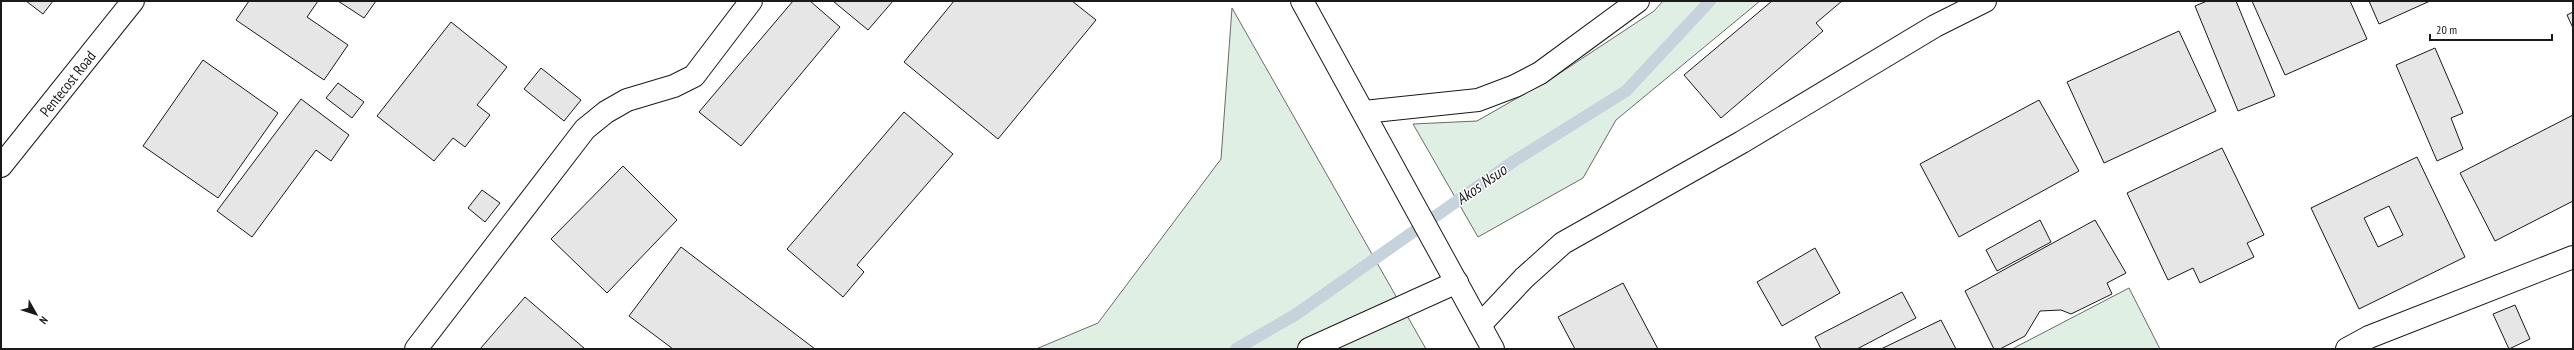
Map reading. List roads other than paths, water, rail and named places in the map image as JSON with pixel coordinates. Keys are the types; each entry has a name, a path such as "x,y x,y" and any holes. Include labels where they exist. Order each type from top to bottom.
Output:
{"street":[{"name":"Pentecost Road","path":"1,166 133,1"},
{"path":"416,349 585,129 606,112 627,100 674,86 694,76 751,1"},
{"path":"1302,1 1391,160 1493,349"},
{"path":"1364,112 1478,100 1514,86 1540,73 1638,1"},
{"path":"1480,325 1524,278 1563,243 1742,142 1934,26 1985,1"},
{"path":"2347,349 2369,337 2573,257"},
{"path":"1310,349 1457,282"}],"waterway":[{"name":"Akos Nsuo","path":"1236,349 1295,315 1514,161 1626,91 1710,1"}]}
